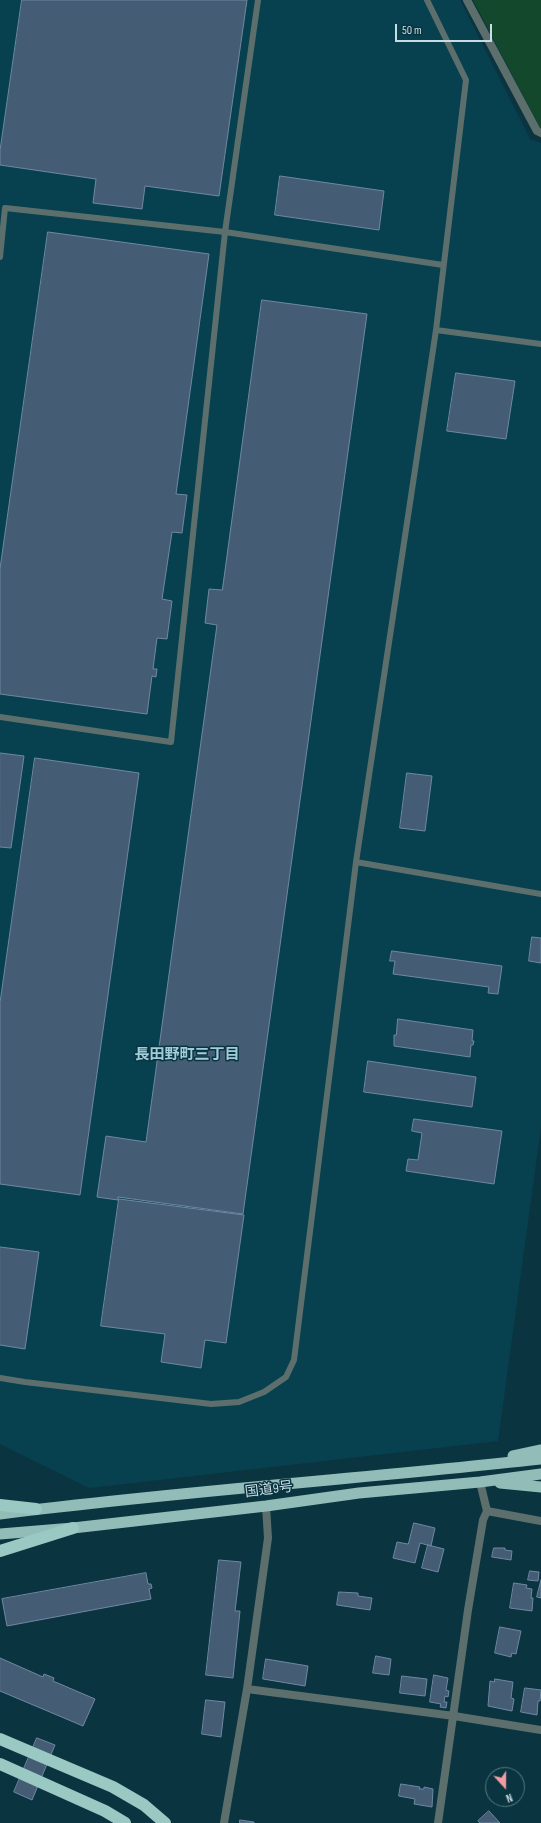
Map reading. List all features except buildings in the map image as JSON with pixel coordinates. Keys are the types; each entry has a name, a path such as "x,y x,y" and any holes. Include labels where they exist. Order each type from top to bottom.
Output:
{"highway":[{"path":"452,1469 541,1450"},
{"name":"国道9号","path":"0,1514 231,1489 452,1469 541,1459"},
{"name":"国道9号","path":"0,1534 73,1528 266,1506 359,1493 480,1482 541,1474"},
{"path":"480,1482 541,1487"},
{"path":"0,1505 36,1509"},
{"path":"0,1551 73,1528"},
{"path":"0,1740 114,1787 144,1805 165,1823"},
{"path":"0,1764 105,1811 125,1823"}],"street":[{"path":"467,0 537,132 541,133"},
{"path":"438,1823 469,1603 483,1520 487,1511 480,1482"},
{"path":"224,1823 247,1689 268,1538 266,1506"},
{"path":"487,1511 541,1521"},
{"path":"247,1689 454,1716 541,1730"}],"lane":[{"path":"0,716 171,742 225,232 258,0"},
{"path":"0,1378 211,1404 239,1402 264,1392 286,1377 294,1360 356,862 436,330 466,80 427,0"},
{"path":"0,257 6,208 225,232 443,265"},
{"path":"436,330 541,344"},
{"path":"356,862 541,894"}],"shaded area":[{"path":"0,0 460,0 530,139 541,143 541,1127 498,1441 89,1488 0,1444"}],"green space":[{"path":"473,0 541,0 541,128 540,128"}],"district":[{"name":"長田野町三丁目","path":"187,1055"}]}
